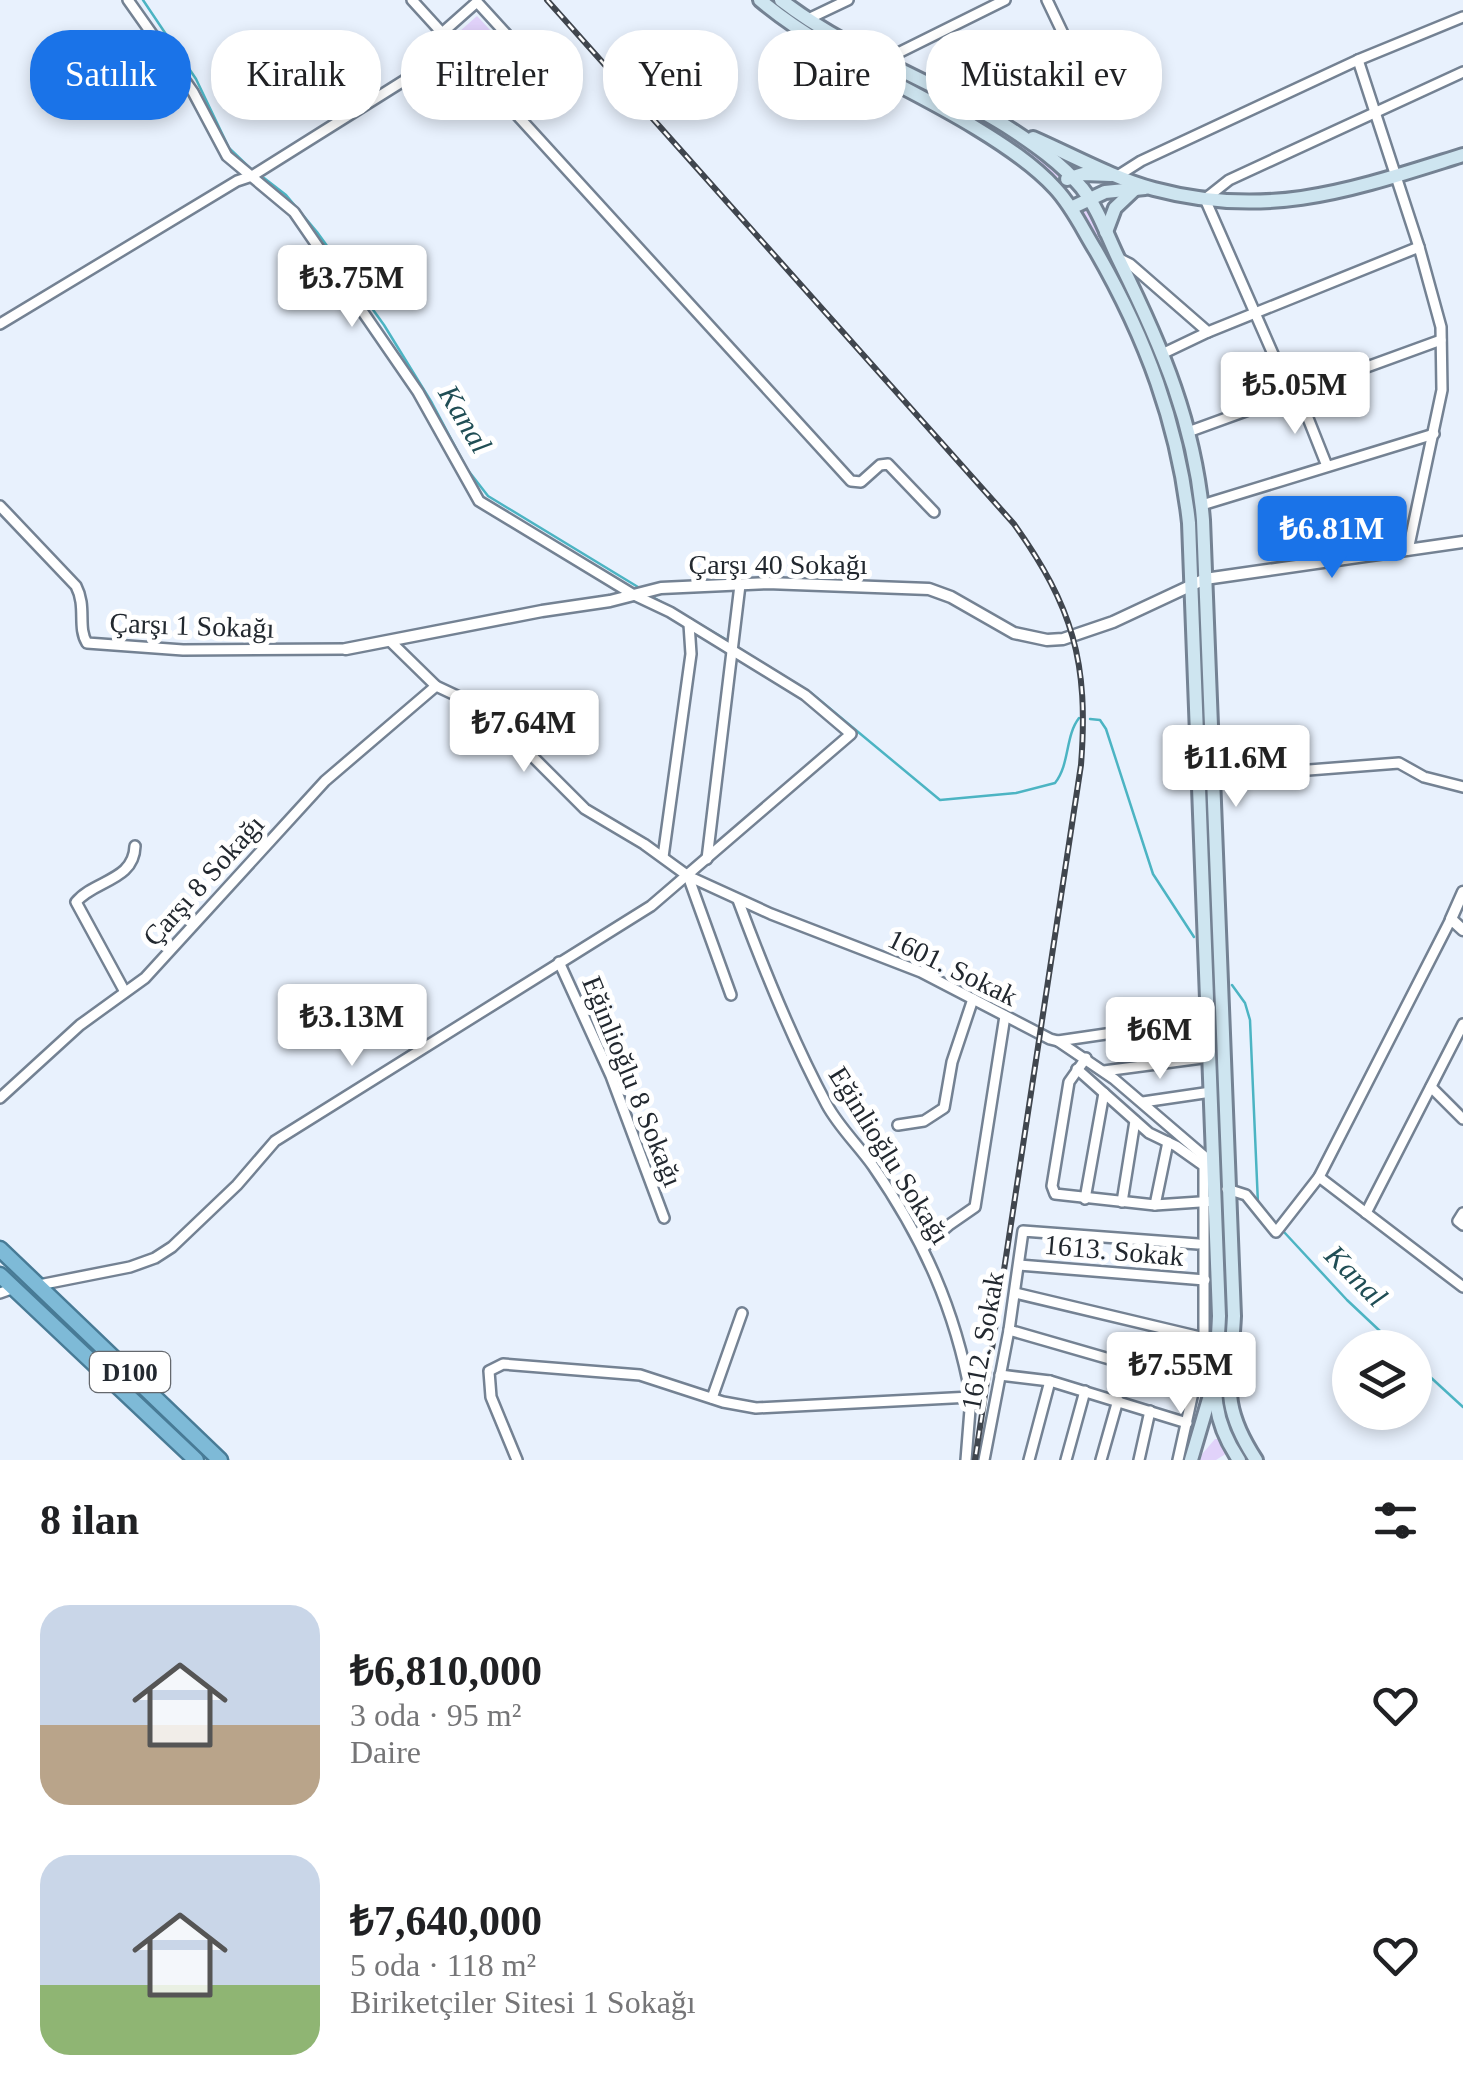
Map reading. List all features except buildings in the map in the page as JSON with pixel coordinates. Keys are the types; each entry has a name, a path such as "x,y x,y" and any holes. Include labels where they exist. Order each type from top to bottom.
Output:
{"highway":[{"name":"D100","path":"0,1249 220,1460"},
{"name":"D100","path":"0,1275 10,1290 196,1460"}],"main road":[{"path":"760,0 827,46 975,127 1011,151 1055,188 1071,208 1138,330 1168,408 1198,582"},
{"path":"781,0 827,30"},
{"path":"996,120 1050,157 1089,198 1164,354 1188,432 1202,505 1198,582 1220,1316 1213,1385 1192,1457"},
{"path":"1006,126 1152,188 1205,199 1300,200 1335,194 1463,155"},
{"path":"1055,188 1071,176 1119,175"},
{"path":"1106,232 1115,208 1136,188"},
{"path":"1071,208 1089,198 1152,188"},
{"path":"1206,778 1209,1167 1234,1316 1228,1388 1236,1455"},
{"path":"1213,1385 1222,1430 1236,1455 1256,1460"},
{"path":"1192,1457 1207,1438 1235,1423"}],"street":[{"path":"39,1285 130,1267 164,1253 236,1185 274,1142 652,906 851,734 815,702 479,501 418,392 294,212 227,156 193,92 128,0"},
{"path":"412,0 439,30"},
{"path":"808,19 848,0"},
{"path":"906,49 1005,0"},
{"path":"1047,0 1061,30"},
{"path":"445,30 477,1 503,30"},
{"path":"1119,175 1141,161 1358,60 1463,17"},
{"path":"1358,60 1434,292 1441,340 1442,390 1408,550"},
{"path":"1328,466 1205,199 1229,180 1463,72"},
{"path":"0,324 237,181 252,176 401,83"},
{"path":"521,120 851,481 861,482 880,465 888,464 934,512"},
{"path":"1164,354 1208,332 1420,247"},
{"path":"1118,258 1208,332"},
{"path":"1188,432 1441,340"},
{"path":"1202,505 1434,434"},
{"name":"Çarşı 1 Sokağı","path":"0,506 76,586 84,601 82,634 87,643 183,650 346,649"},
{"name":"Çarşı 40 Sokağı","path":"346,649 661,588 780,583 929,590 951,597 1014,633 1047,640 1070,638 1198,582 1463,542"},
{"path":"707,859 740,585"},
{"path":"662,857 691,654 689,624"},
{"name":"1601. Sokak","path":"391,642 436,686 485,709 580,804 688,876 738,900 899,962 1058,1041 1143,1102 1209,1167"},
{"name":"Çarşı 8 Sokağı","path":"0,1098 65,1037 172,950 325,781 436,686"},
{"path":"1206,778 1399,763 1424,776 1463,787"},
{"path":"125,992 76,902 128,870 135,846"},
{"path":"688,876 730,995"},
{"path":"1086,1058 1068,1082 1052,1186 1057,1196 1155,1205 1216,1195 1246,1195 1276,1232 1319,1177 1463,892"},
{"name":"Eğinlioğlu Sokağı","path":"738,900 827,1105 872,1165 924,1247 958,1340 971,1398 966,1460"},
{"path":"1450,920 1463,930"},
{"name":"Eğinlioğlu 8 Sokağı","path":"559,962 611,1076 664,1218"},
{"path":"898,1125 924,1121 944,1108 952,1062 973,999"},
{"path":"924,1247 977,1203 1005,1016"},
{"path":"1058,1041 1208,1019"},
{"path":"1366,1213 1463,1024"},
{"path":"1453,1045 1463,1054"},
{"path":"1104,1071 1210,1057"},
{"path":"1077,1069 1154,1136 1209,1167"},
{"path":"1432,1086 1463,1119"},
{"path":"1143,1102 1211,1092"},
{"path":"1085,1200 1104,1094"},
{"path":"1122,1202 1135,1121"},
{"path":"1155,1205 1168,1142"},
{"path":"1319,1177 1463,1287"},
{"path":"1178,1460 1204,1338 1205,1280 1216,1195"},
{"path":"1463,1212 1458,1221 1463,1225"},
{"name":"1612. Sokak","path":"984,1460 1023,1231 1198,1244"},
{"name":"1613. Sokak","path":"1019,1264 1205,1280"},
{"path":"1015,1293 1204,1338"},
{"path":"712,1398 742,1314"},
{"path":"1009,1330 1196,1384"},
{"path":"517,1460 488,1386 489,1371 497,1365 640,1375 756,1408 971,1398"},
{"path":"1000,1376 1050,1381 1188,1423"},
{"path":"1029,1460 1050,1381"},
{"path":"1066,1460 1085,1391"},
{"path":"1101,1460 1118,1400"},
{"path":"1138,1460 1150,1410"}],"shaded area":[{"path":"767,0 773,0 811,30"},
{"path":"477,16 490,30 461,30"},
{"path":"906,80 926,90 926,94 906,84"},
{"path":"974,120 984,120 1013,136 1045,158 1061,175 1056,178"},
{"path":"1088,206 1168,378 1189,462 1201,575 1196,575 1186,470 1172,406 1138,320 1080,210"},
{"path":"1212,858 1225,1185 1221,1185"},
{"path":"1226,1191 1229,1334 1222,1381 1228,1421 1224,1422 1219,1371 1226,1317 1221,1192"},
{"path":"1215,1439 1220,1439 1227,1453 1216,1460 1197,1460"}],"waterway":[{"name":"Kanal","path":"143,0 196,79 229,148 252,170"},
{"name":"Kanal","path":"264,178 286,195 317,232 384,325 467,469 488,496 638,587"},
{"name":"Kanal","path":"651,596 727,640"},
{"name":"Kanal","path":"737,647 810,692 940,800 1016,793 1055,783 1079,718"},
{"name":"Kanal","path":"1090,719 1100,720 1106,729 1153,874 1194,937"},
{"name":"Kanal","path":"1232,985 1245,1003 1250,1020 1258,1204"},
{"name":"Kanal","path":"1284,1232 1379,1330"},
{"name":"Kanal","path":"1432,1379 1463,1407"}],"railway":[{"path":"547,0 1014,524 1050,582 1073,637 1082,696 1081,765 975,1460"}]}
